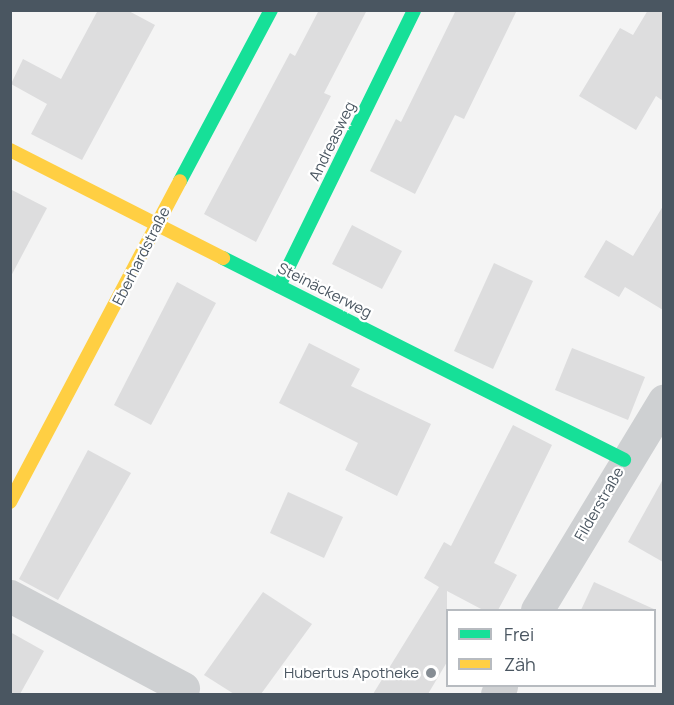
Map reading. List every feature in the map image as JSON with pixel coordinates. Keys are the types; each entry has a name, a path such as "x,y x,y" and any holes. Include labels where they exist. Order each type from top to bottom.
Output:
{"street":[{"name":"Eberhardstraße","path":"10,502 270,10"},
{"name":"Andreasweg","path":"279,286 414,10"},
{"name":"Steinäckerweg","path":"10,150 624,460"},
{"name":"Filderstraße","path":"538,609 624,460 654,432 663,400"},
{"path":"10,596 183,688"}],"building":[{"path":"98,10 127,10 155,25 82,160 31,134 47,104 11,84 23,59 61,79"},
{"path":"319,10 367,10 324,93 331,96 256,242 204,214 290,53 295,56"},
{"path":"456,10 517,10 464,119 455,115 415,194 370,171 396,119 401,122"},
{"path":"648,10 663,10 663,101 656,96 636,130 579,96 620,28 633,35"},
{"path":"10,189 47,208 10,278"},
{"path":"663,206 663,310 625,287 619,297 584,277 606,240 633,256"},
{"path":"352,225 402,251 382,289 332,264"},
{"path":"494,263 533,281 493,369 454,351"},
{"path":"177,282 216,303 151,425 114,405"},
{"path":"309,343 360,369 351,386 431,424 397,496 345,470 358,443 279,403"},
{"path":"572,348 645,377 628,420 555,390"},
{"path":"513,425 552,445 494,563 517,575 499,609 481,609 447,591 446,664 428,694 373,694 439,587 424,578 444,542 451,546"},
{"path":"88,450 131,473 58,600 19,579"},
{"path":"663,479 663,562 628,542"},
{"path":"288,492 343,517 324,558 270,533"},
{"path":"594,582 654,609 581,609"},
{"path":"263,592 312,624 261,694 234,694 204,675"},
{"path":"10,632 44,651 20,694 10,694"}],"traffic: fast":[{"path":"180,181 271,10"},
{"path":"279,286 414,10"},
{"path":"223,258 624,460"}],"traffic: slow":[{"path":"10,150 223,258"},
{"path":"10,502 180,181"}],"place":[{"name":"Hubertus Apotheke","path":"431,673"}]}
